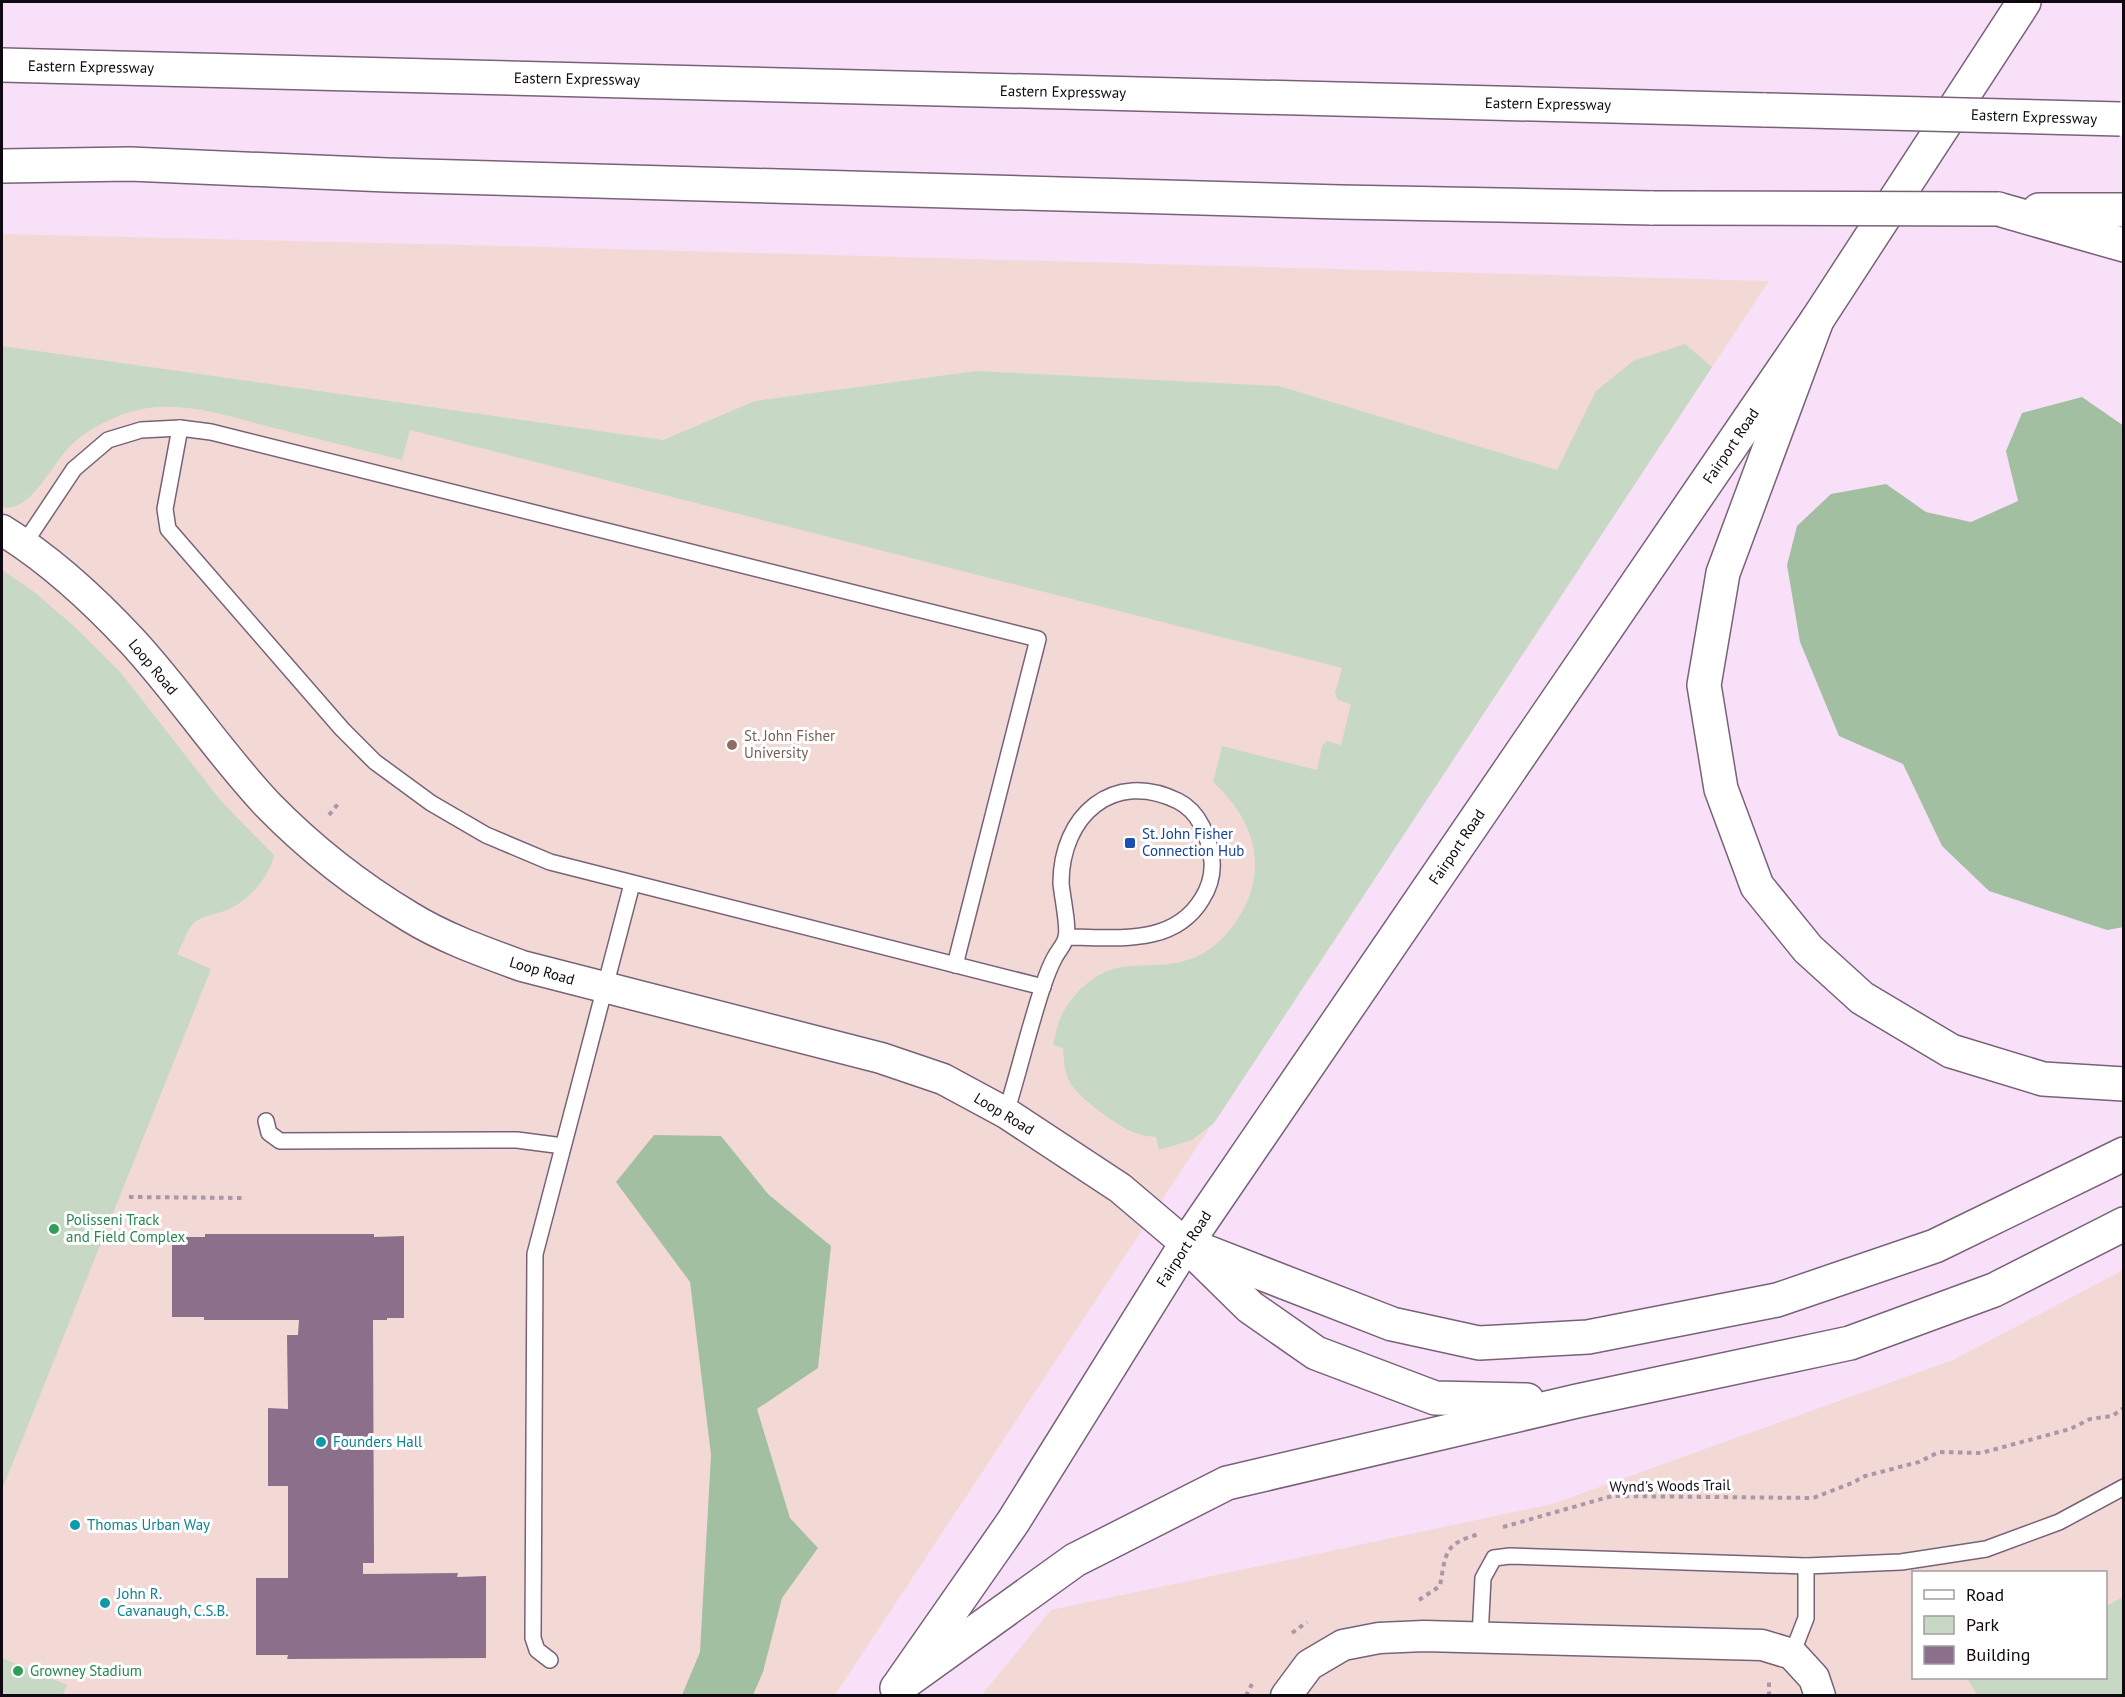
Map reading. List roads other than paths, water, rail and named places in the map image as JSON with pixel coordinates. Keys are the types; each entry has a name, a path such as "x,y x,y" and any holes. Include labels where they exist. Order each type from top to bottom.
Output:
{"main road":[{"name":"Fairport Road","path":"895,1692 1013,1522 1186,1244 1817,320 2024,2"},
{"name":"Eastern Expressway","path":"2,65 2122,119"},
{"path":"2,166 130,164 387,175 1340,202 1653,208 2124,210"},
{"path":"1998,209 2124,245"},
{"path":"1817,320 1723,573 1704,685 1721,789 1757,886 1808,949 1862,998 1951,1051 2043,1079 2124,1084"},
{"path":"1186,1244 1392,1324 1479,1343 1588,1337 1777,1300 1935,1246 2124,1154"},
{"path":"895,1692 1075,1560 1227,1483 1577,1401 1850,1343 1994,1290 2124,1224"},
{"path":"1186,1244 1250,1307 1316,1353 1435,1398 1577,1401"}],"street":[{"name":"Loop Road","path":"13,537 77,585 133,642 220,750 269,805 351,878 411,918 468,946 522,966 881,1058 942,1079 1006,1113 1120,1188 1186,1244"},
{"path":"1286,1695 1309,1665 1343,1645 1379,1638 1480,1637 1762,1645 1792,1654 1814,1678 1820,1695"}],"lane":[{"path":"180,428 165,509 168,529 342,729 375,762 431,803 486,835 550,862 1043,987"},
{"path":"13,537 74,469 108,440 141,430 180,428 211,432 1038,639 955,965"},
{"path":"1006,1113 1043,987 1066,937 1061,882 1067,849 1075,826 1091,807 1112,794 1136,789 1160,792 1182,803 1199,820 1210,842 1213,866 1208,890 1195,911 1177,926 1154,935 1066,937"},
{"path":"550,1660 537,1650 533,1638 535,1254 632,884"},
{"path":"266,1120 269,1133 280,1141 500,1140 563,1146"},
{"path":"1480,1637 1483,1578 1494,1558 1510,1556 1806,1566 1901,1562 1986,1549 2059,1522 2124,1487"},
{"path":"1792,1654 1806,1618 1806,1566"}],"place":[{"name":"St. John Fisher University","path":"732,745"},
{"name":"St. John Fisher Connection Hub","path":"1130,843"},
{"name":"Polisseni Track and Field Complex","path":"54,1229"},
{"name":"Founders Hall","path":"321,1442"},
{"name":"Thomas Urban Way","path":"75,1525"},
{"name":"John R. Cavanaugh, C.S.B.","path":"105,1603"},
{"name":"Growney Stadium","path":"18,1671"}]}
